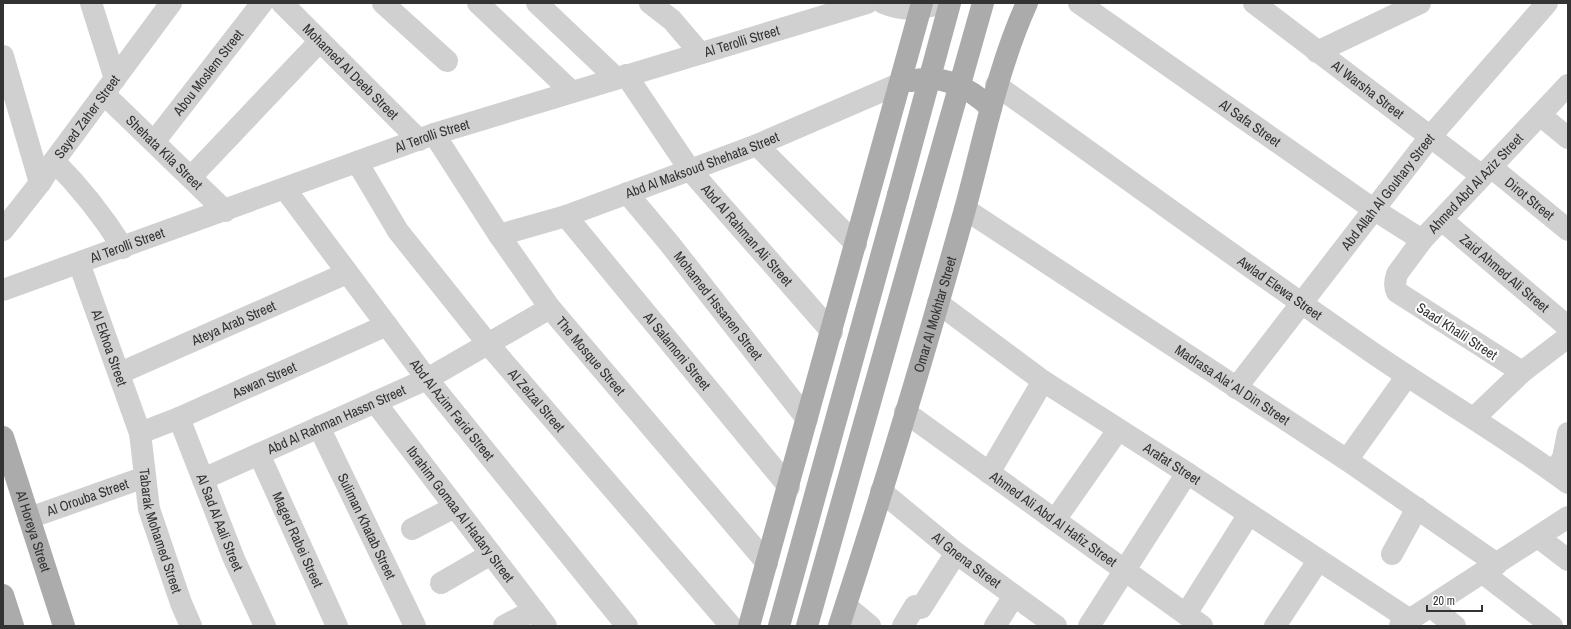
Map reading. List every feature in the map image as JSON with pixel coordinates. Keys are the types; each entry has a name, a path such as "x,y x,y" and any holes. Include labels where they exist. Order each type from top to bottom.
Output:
{"main road":[{"path":"779,626 950,3"},
{"path":"807,626 983,3"},
{"name":"Omar Al Mokhtar Street","path":"839,626 938,303 965,209 996,85 1027,3"},
{"path":"749,626 832,332 921,6"},
{"path":"901,83 915,80 943,80 969,90 991,108"},
{"name":"Al Horeya Street","path":"3,437 64,626"}],"street":[{"path":"91,3 109,86"},
{"name":"Sayed Zaher Street","path":"3,230 40,183 54,161 171,3"},
{"name":"Abou Moslem Street","path":"154,142 262,3"},
{"name":"Mohamed Al Deeb Street","path":"282,3 320,41 426,137"},
{"path":"383,3 447,61"},
{"path":"478,3 572,92"},
{"name":"Abd Al Rahman Ali Street","path":"537,3 621,77 690,170 832,332"},
{"name":"Al Terolli Street","path":"3,290 80,264 426,137 867,3"},
{"path":"883,3 908,10 921,6 943,3"},
{"name":"Al Safa Street","path":"1079,3 1373,210 1422,240"},
{"name":"Al Warsha Street","path":"1254,3 1430,137 1487,171"},
{"path":"1317,52 1420,3"},
{"name":"Abd Allah Al Gouhary Street","path":"1236,388 1300,303 1430,137 1547,3"},
{"path":"661,6 700,53"},
{"path":"191,176 320,41"},
{"path":"3,56 40,183"},
{"name":"Abd Al Maksoud Shehata Street","path":"499,235 566,216 757,145 901,83"},
{"name":"Awlad Elewa Street","path":"996,85 1300,303 1407,376 1474,418 1561,477"},
{"name":"Ahmed Abd Al Aziz Street","path":"1395,288 1397,274 1422,240 1568,85"},
{"name":"Shehata Kila Street","path":"109,86 154,142 191,176 225,211"},
{"path":"1540,116 1568,138"},
{"name":"The Mosque Street","path":"426,137 499,235 550,308 767,563"},
{"path":"757,145 856,244"},
{"path":"54,161 80,187 103,216 123,248"},
{"name":"Al Zelzal Street","path":"357,162 398,232 489,345 731,626"},
{"name":"Dirot Street","path":"1487,171 1568,230"},
{"name":"Abd Al Azim Farid Street","path":"285,189 427,379 627,626"},
{"name":"Mohamed Hssanen Street","path":"627,194 669,243 807,419"},
{"name":"Madrasa Ala' Al Din Street","path":"965,209 1347,460 1417,508 1490,568 1552,626"},
{"name":"Al Salamoni Street","path":"566,216 788,486"},
{"name":"Zaid Ahmed Ali Street","path":"1442,220 1568,327"},
{"name":"Al Ekhoa Street","path":"80,264 120,373 140,433"},
{"name":"Ateya Arab Street","path":"120,373 347,272"},
{"name":"Saad Khalil Street","path":"1395,288 1397,292 1522,372"},
{"name":"Arafat Street","path":"938,303 1043,381 1249,514 1405,623"},
{"name":"Abd Al Rahman Hassn Street","path":"202,479 427,379 489,345 550,308"},
{"name":"Aswan Street","path":"140,433 179,418 387,325"},
{"path":"1474,418 1522,372 1568,337"},
{"path":"1347,460 1407,376"},
{"path":"989,473 1043,381"},
{"name":"Ibrahim Gomaa Al Hadary Street","path":"375,402 540,618"},
{"name":"Ahmed Ali Abd Al Hafiz Street","path":"905,412 1194,620"},
{"name":"Al Sad Al Aali Street","path":"179,418 234,560 265,626"},
{"name":"Suliman Khatab Street","path":"320,427 415,626"},
{"path":"1055,520 1118,430"},
{"name":"Tabarak Mohamed Street","path":"140,433 149,509 181,603 191,626"},
{"path":"1561,477 1568,433"},
{"name":"Maged Rabei Street","path":"259,454 337,626"},
{"path":"1089,626 1187,473"},
{"name":"Al Orouba Street","path":"29,518 145,477"},
{"name":"Al Gnena Street","path":"881,491 956,553 1056,626"},
{"path":"412,529 455,506"},
{"path":"1392,554 1417,508"},
{"path":"1194,620 1249,514"},
{"path":"1405,623 1432,607 1568,517"},
{"path":"1538,537 1568,560"},
{"path":"903,626 915,606 920,608 956,553"},
{"path":"441,583 491,554"},
{"path":"1275,626 1318,561"},
{"path":"995,626 1014,596"},
{"path":"846,606 870,626"},
{"path":"1432,607 1455,626"},
{"path":"504,626 540,618"}]}
